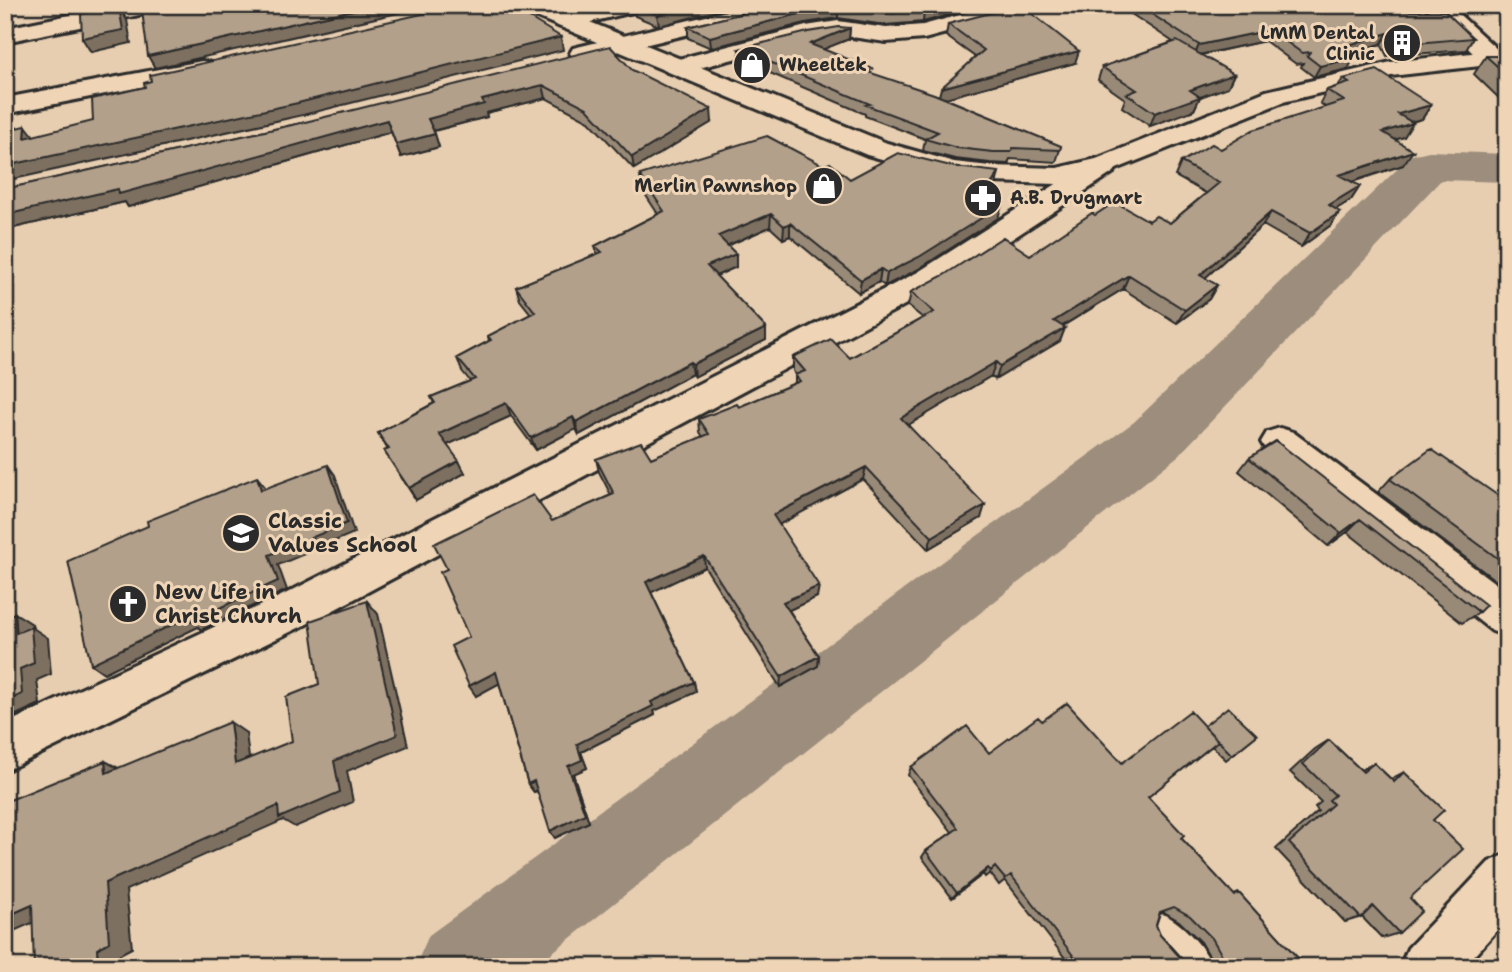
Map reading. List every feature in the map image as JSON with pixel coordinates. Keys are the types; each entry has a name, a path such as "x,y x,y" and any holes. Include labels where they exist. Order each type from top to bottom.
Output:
{"main road":[{"path":"5,35 154,5"},
{"path":"528,5 838,135 952,170 990,174 1057,176 1104,166 1275,96 1391,69 1498,56"},
{"path":"566,21 633,5"},
{"path":"554,60 781,5"},
{"path":"676,68 838,27 886,35 924,32 1024,5"},
{"path":"1435,5 1498,56"},
{"path":"5,106 222,64"},
{"path":"5,748 300,607 929,279 1104,166"},
{"path":"1280,442 1507,617"},
{"path":"1427,967 1507,880"}],"lane":[{"path":"1163,928 1198,967"}],"building":[{"path":"170,5 375,5 148,56 142,11"},
{"path":"462,5 508,5 561,37 298,103 5,166 5,130 26,126 25,138 93,121 92,99 145,87 144,83 151,81 150,75"},
{"path":"635,5 695,5 657,15"},
{"path":"775,5 947,5 924,11 886,14 838,7 806,12 710,37 688,27"},
{"path":"1021,5 1079,51 941,88 984,50 948,24"},
{"path":"1138,5 1244,5 1223,12 1445,11 1473,38 1394,45 1388,33 1338,48 1354,58 1320,66 1307,56 1310,52 1302,53 1270,30 1199,45"},
{"path":"119,7 123,30 82,38 81,14"},
{"path":"839,27 850,28 810,44 873,69 868,72 934,94 1061,146 1060,150 1013,148 1011,152 993,152 957,148 925,139 938,132 866,105 870,104 739,49"},
{"path":"1177,41 1234,74 1190,90 1200,97 1155,113 1127,94 1137,90 1102,67"},
{"path":"610,46 632,70 711,109 632,157 587,108 543,85 482,100 484,104 428,119 435,134 396,144 387,120 119,194 118,189 5,215 5,189 301,123"},
{"path":"1486,56 1507,56 1507,75"},
{"path":"1377,70 1431,105 1398,114 1413,123 1383,132 1413,151 1339,175 1360,186 1329,205 1340,212 1310,233 1271,212 1200,275 1217,285 1185,310 1129,275 1054,321 1065,328 1000,366 996,362 901,418 985,505 932,537 866,467 773,515 819,586 783,602 819,656 781,677 704,556 646,582 694,682 651,702 653,706 577,744 582,760 568,766 585,814 550,831 534,781 528,784 496,672 469,686 451,646 469,637 440,572 447,569 434,544 533,495 552,521 614,494 596,459 641,442 651,458 709,434 699,419 737,404 739,407 800,381 795,375 805,371 793,357 831,339 850,358 934,312 911,292 944,275 1003,237 1030,255 1092,213 1095,215 1115,202 1149,221 1156,216 1170,223 1219,183 1181,162 1212,144 1221,149 1253,130 1344,101 1327,90 1349,83 1343,79"},
{"path":"767,136 824,166 830,163 850,179 898,153 955,167 999,172 984,196 1002,205 919,257 887,273 881,269 861,280 790,223 784,226 771,214 718,236 736,254 707,266 766,328 693,364 690,362 576,422 573,417 531,438 506,403 439,434 459,461 409,488 384,451 389,449 378,433 435,403 431,397 475,379 457,358 491,340 488,336 535,312 516,287 602,252 595,246 664,211 640,175"},
{"path":"1276,441 1486,605 1479,612 1360,519 1341,533 1249,458"},
{"path":"1431,449 1507,502 1507,565 1390,479"},
{"path":"328,465 347,523 269,555 278,581 191,621 190,616 91,664 68,561 148,526 147,521 257,477 261,490"},
{"path":"367,601 397,735 334,761 340,792 279,818 278,806 105,883 109,942 97,949 98,967 34,967 32,905 5,917 5,802 105,761 106,773 230,722 235,764 292,741 286,697 319,684 310,621"},
{"path":"15,613 16,633 31,627 34,663 20,669 22,694 5,702 5,617"},
{"path":"1067,703 1122,763 1190,711 1218,741 1148,797 1184,835 1181,838 1235,896 1239,893 1306,967 1082,967 1011,875 1005,879 995,867 991,871 988,868 957,893 926,851 958,828 911,767 967,726 989,753 1038,717 1042,721","holes":["1174,907 1190,916 1212,938 1227,964 1187,965 1160,935 1156,925 1160,912"]},
{"path":"1228,707 1257,735 1232,755 1204,726"},
{"path":"1329,740 1363,772 1374,763 1394,782 1404,772 1444,810 1433,820 1463,849 1410,898 1422,911 1399,933 1373,906 1361,918 1289,843 1333,804 1329,800 1335,795 1303,764"}],"waterway":[{"path":"461,967 1156,439 1429,165 1507,168"}],"place":[{"name":"LMM Dental Clinic","path":"1402,43"},
{"name":"Wheeltek","path":"752,65"},
{"name":"Merlin Pawnshop","path":"824,186"},
{"name":"A.B. Drugmart","path":"983,198"},
{"name":"Classic Values School","path":"241,533"},
{"name":"New Life in Christ Church","path":"128,604"}]}
